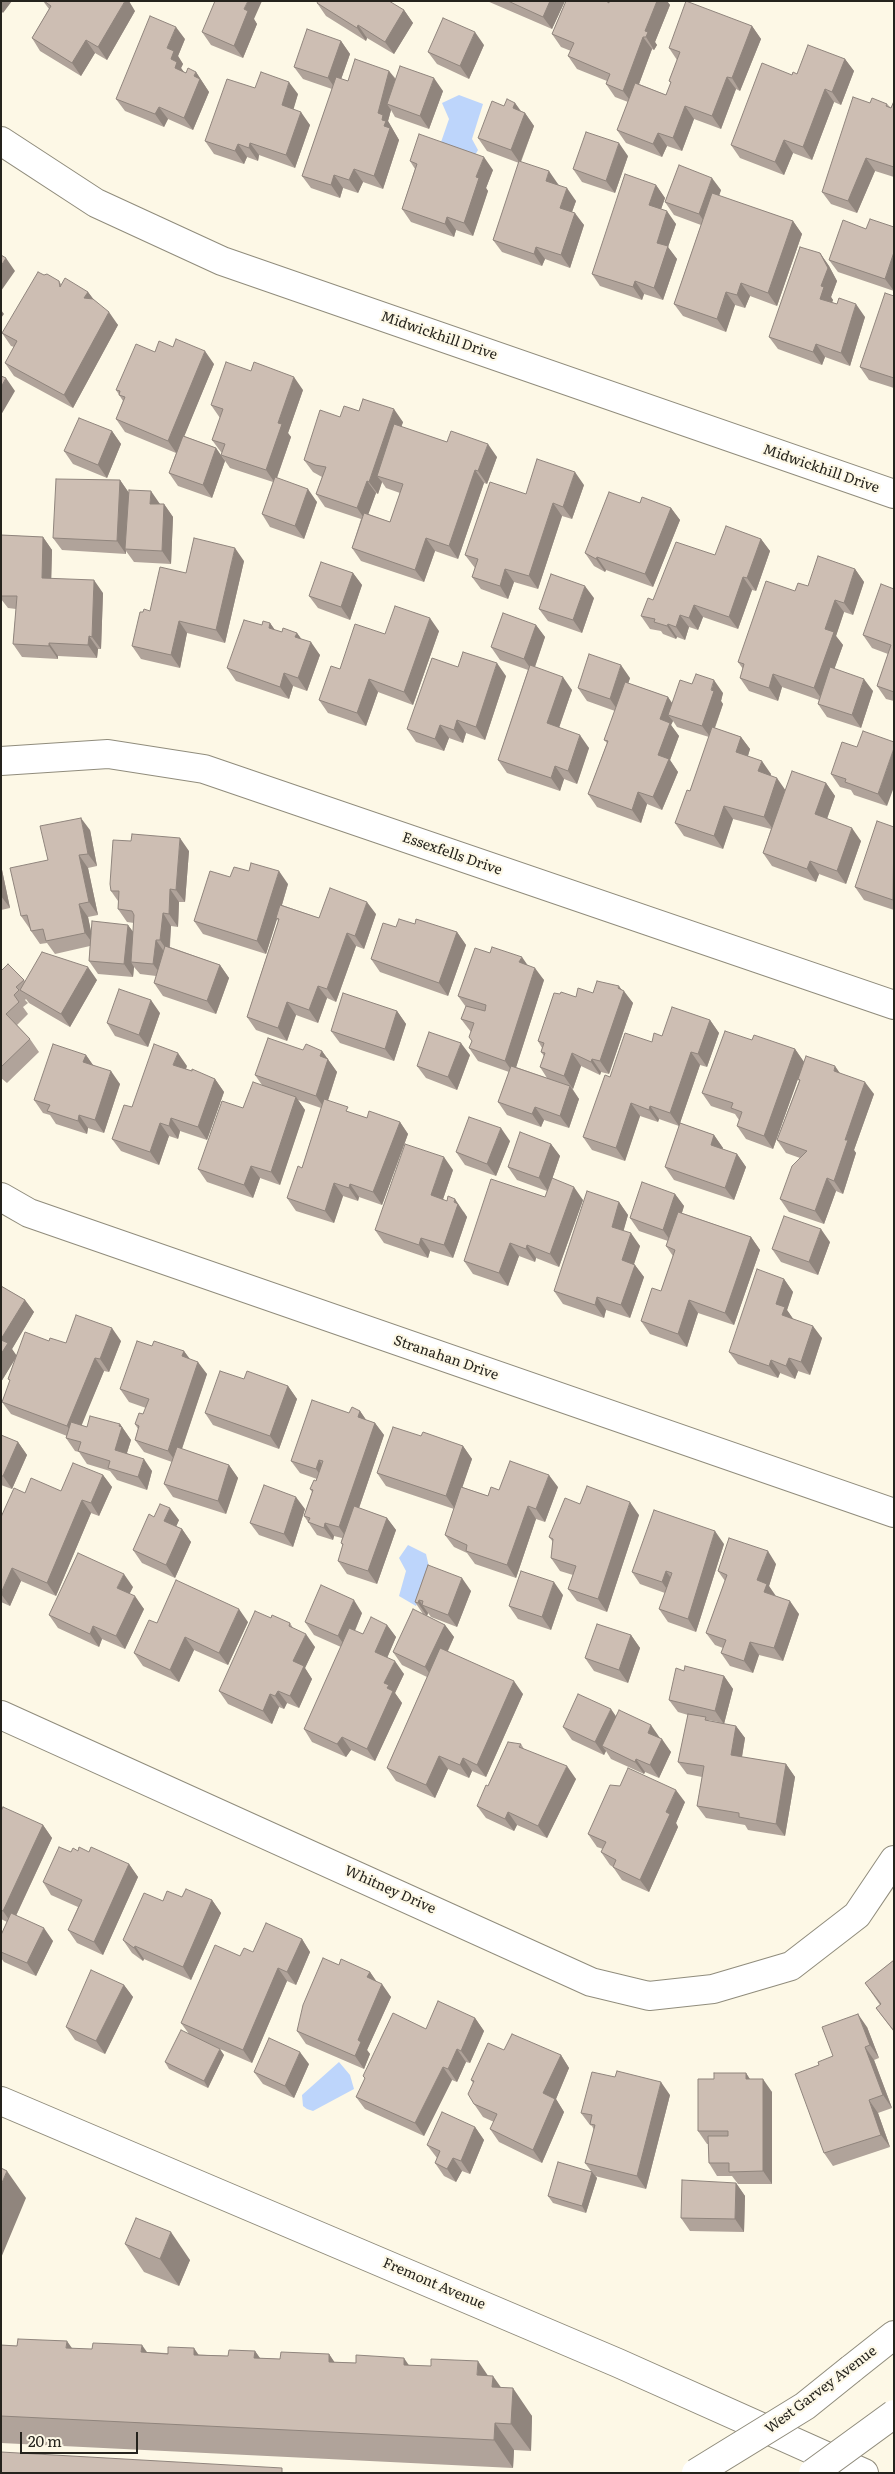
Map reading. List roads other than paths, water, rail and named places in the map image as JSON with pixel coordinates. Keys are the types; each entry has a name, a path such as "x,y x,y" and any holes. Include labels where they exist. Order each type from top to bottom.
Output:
{"street":[{"name":"Midwickhill Drive","path":"1,140 96,203 222,261 894,494"},
{"name":"Essexfells Drive","path":"1,761 108,754 204,769 894,1006"},
{"name":"Stranahan Drive","path":"1,1197 29,1213 894,1513"},
{"name":"Whitney Drive","path":"1,1715 592,1982 649,1996 713,1989 791,1966 857,1915 894,1860"},
{"name":"Fremont Avenue","path":"1,2101 618,2363 864,2473"},
{"name":"West Garvey Avenue","path":"696,2473 777,2424 894,2335"},
{"path":"813,2473 894,2414"}],"water":[{"path":"459,95 483,104 472,139 478,150 474,157 440,145 449,119 442,103"},
{"path":"408,1545 426,1554 430,1571 416,1606 399,1596 406,1571 399,1558"},
{"path":"339,2062 350,2075 354,2089 313,2111 307,2109 303,2106 302,2095"}]}
